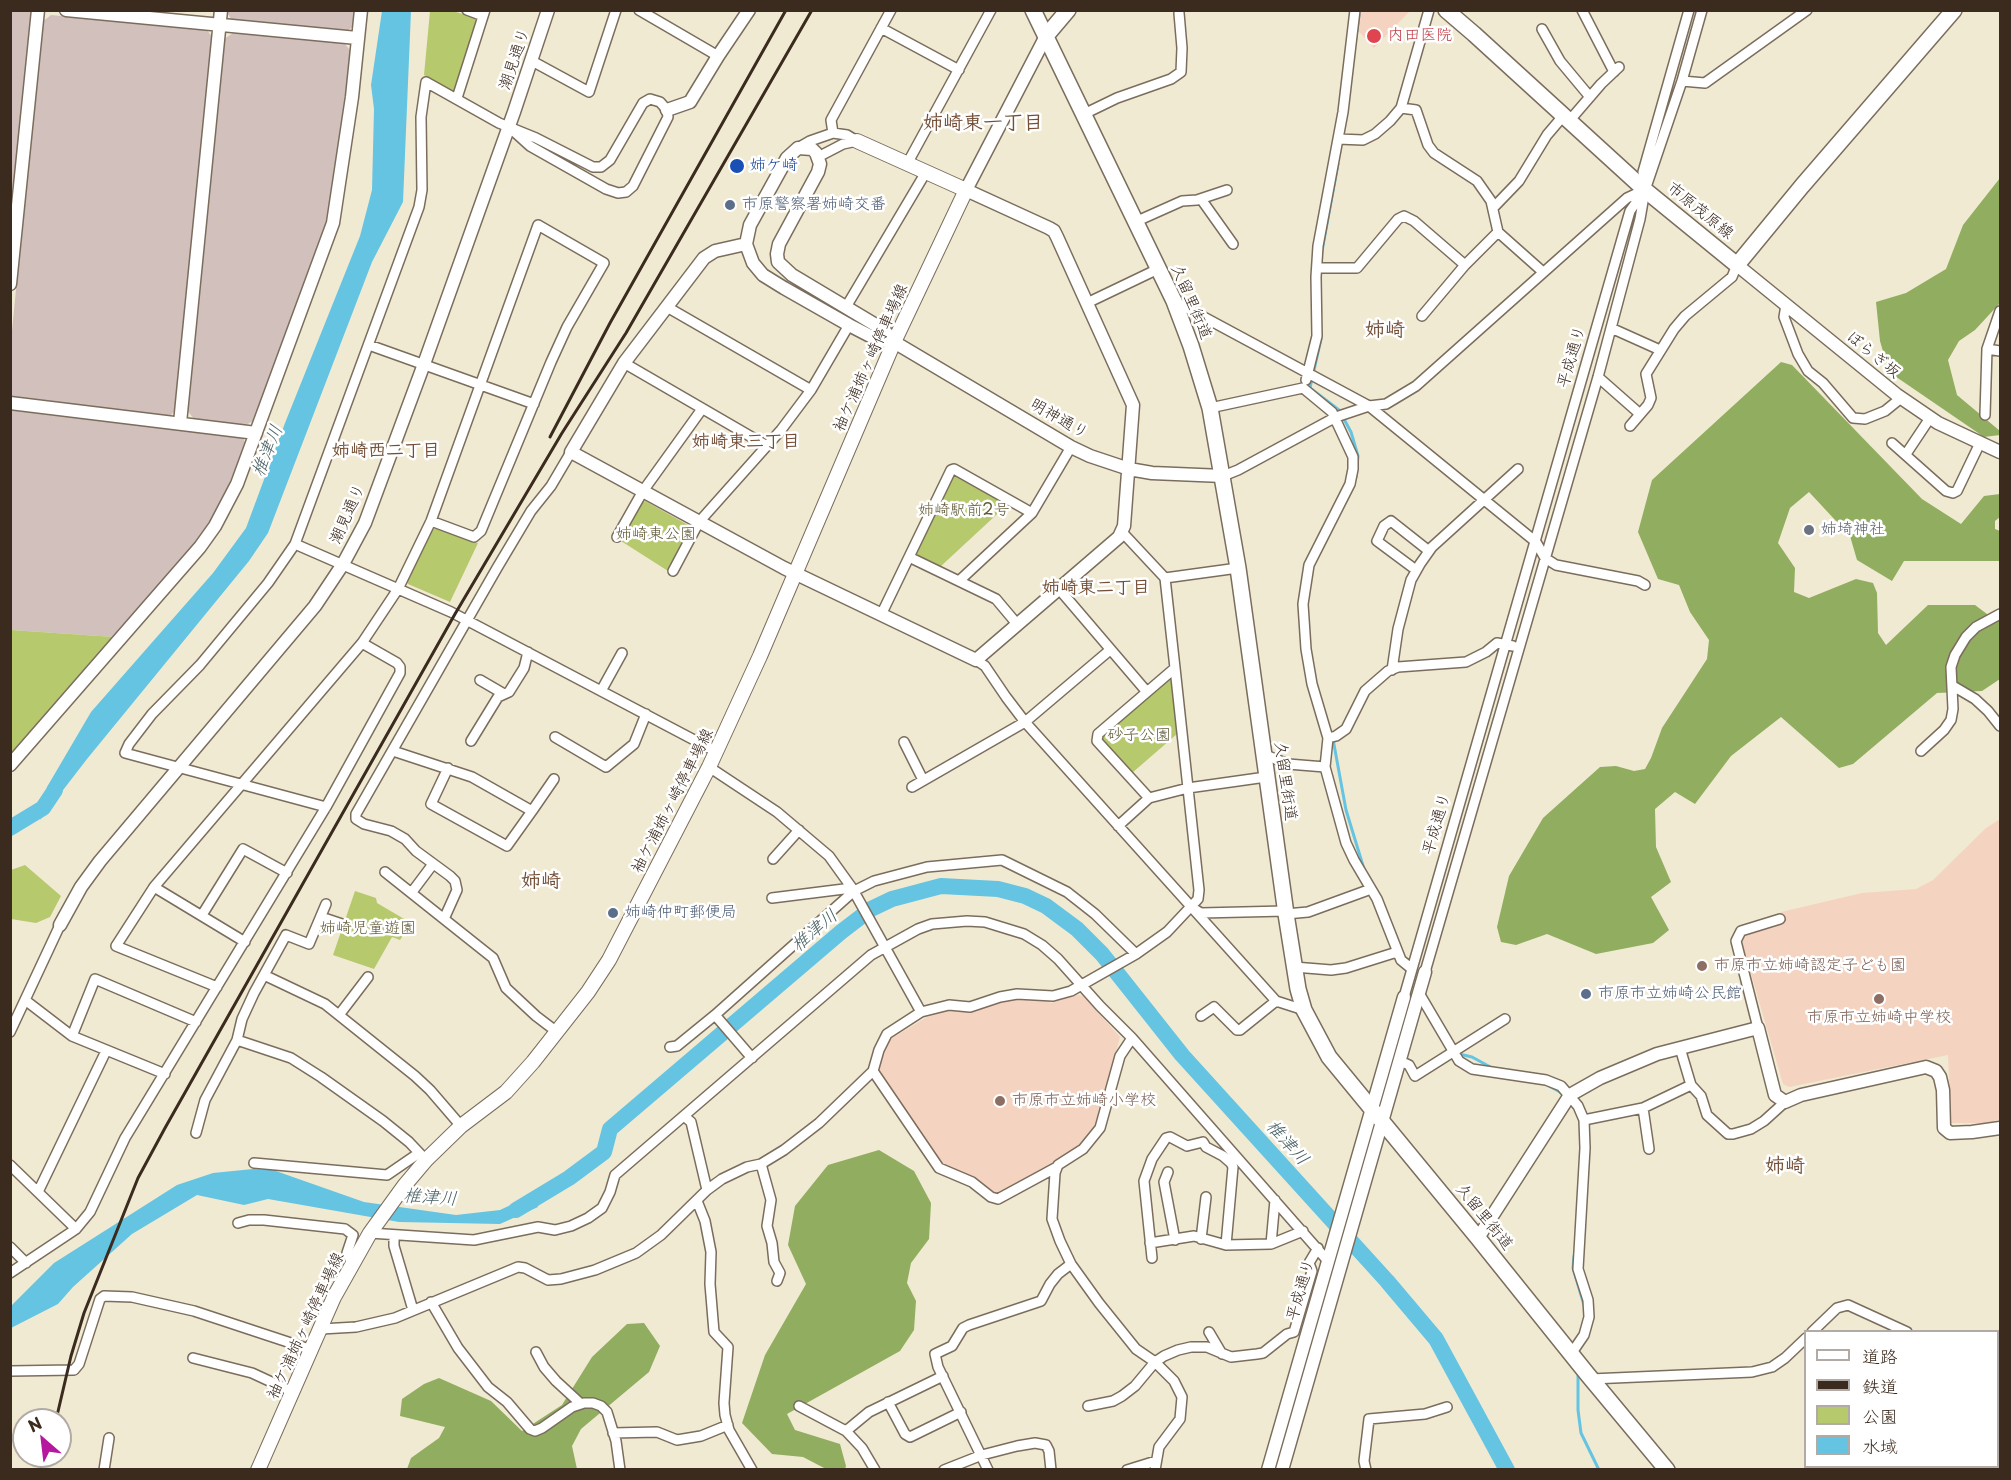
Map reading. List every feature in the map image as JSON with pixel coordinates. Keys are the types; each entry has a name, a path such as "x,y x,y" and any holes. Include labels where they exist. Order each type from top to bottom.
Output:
{"main road":[{"name":"久留里街道","path":"1033,10 1174,301 1200,372 1210,408 1238,568 1285,913 1304,1010 1329,1057 1667,1470"},
{"path":"1046,36 1068,10"},
{"name":"市原茂原線","path":"1446,10 1645,190 1737,265 1954,10"},
{"path":"857,141 966,190"},
{"name":"袖ケ浦姉ヶ崎停車場線","path":"258,1470 352,1263 422,1156 506,1092 557,1032 594,983 614,951 717,752 796,574 894,342 966,190"}],"street":[{"path":"10,284 38,10"},
{"path":"66,10 357,38"},
{"path":"180,423 221,10"},
{"path":"10,765 200,547 215,526 237,484 333,223 352,97 361,10"},
{"path":"456,98 484,13 467,10"},
{"name":"潮見通り","path":"60,925 81,887 100,861 315,606 343,564 365,523 509,127 548,10"},
{"path":"532,61 589,92 616,10"},
{"path":"639,10 718,56"},
{"path":"667,110 690,102 749,10"},
{"path":"833,133 831,120 891,10"},
{"path":"907,164 991,10"},
{"path":"1303,388 1317,336 1317,268 1325,204 1338,139 1355,10"},
{"path":"1338,139 1364,140 1375,134 1401,108 1429,10"},
{"name":"平成通り","path":"1281,1470 1419,993 1418,971 1507,644 1630,211 1645,190 1643,172 1689,10"},
{"name":"平成通り","path":"1268,1470 1404,998 1418,971 1520,648 1598,377 1641,219 1645,190 1682,81 1702,10"},
{"path":"1682,81 1705,83 1807,10"},
{"path":"1084,114 1117,98 1171,79 1181,72 1182,48 1179,13"},
{"path":"1493,208 1519,181 1547,135 1616,69 1585,13"},
{"path":"881,28 959,70"},
{"path":"1542,29 1560,61 1590,96"},
{"path":"976,660 1122,532 1133,405 1087,303 1054,231 966,190 1046,36"},
{"path":"326,807 125,753 129,744 152,714 200,665 268,584 295,544 419,207 422,190 421,117 426,82 509,127 594,167 601,167 610,160 643,102 655,99 667,110 668,117 633,186 626,192 618,193 606,189 530,146 509,127"},
{"path":"1401,108 1416,110 1428,145 1434,153 1477,181 1493,208 1498,232 1544,272"},
{"path":"444,919 453,902 456,885 450,876 416,851 405,839 391,831 364,824 356,819 356,814 531,511 551,486 624,363 709,254 746,244 750,225 787,158 798,148 833,133 847,135 857,141"},
{"path":"798,148 812,149 818,157 843,144 857,141"},
{"name":"明神通り","path":"818,157 820,164 818,172 779,244 778,262 792,275 884,330 894,342 1090,456 1129,469 1152,473 1223,476"},
{"path":"846,307 926,172"},
{"path":"1135,222 1182,201 1201,199 1227,190"},
{"path":"1223,476 1336,417 1369,406 1386,404 1416,386 1627,198 1645,190"},
{"path":"1201,199 1233,244"},
{"path":"1317,268 1357,268 1398,219 1404,216 1414,221 1465,265"},
{"path":"217,987 116,945 154,887 362,643 398,589 431,521 538,225 604,263 567,327 478,535 474,537 431,521"},
{"path":"1422,316 1465,265 1498,232"},
{"name":"明神通り","path":"746,244 753,263 763,274 849,325 878,340 894,342"},
{"path":"1630,426 1648,405 1651,398 1646,374 1660,351 1685,316 1732,277 1737,265"},
{"name":"ぼらぎ坂","path":"1737,265 1901,398 1930,418 2001,452"},
{"path":"1087,303 1158,269"},
{"path":"1174,301 1369,406 1536,542 1545,558 1556,565 1638,581 1645,585"},
{"path":"1786,305 1784,317 1798,354 1808,371 1823,383 1853,418 1865,419 1885,411 1901,398"},
{"path":"667,307 811,390"},
{"path":"1985,416 1987,349 2001,311"},
{"path":"673,572 699,522 767,446 811,390 849,325"},
{"path":"1611,328 1660,351"},
{"path":"369,345 534,404"},
{"path":"1987,349 2001,351"},
{"path":"624,363 767,446"},
{"path":"1598,377 1640,414"},
{"path":"1210,408 1303,388"},
{"path":"1303,388 1336,417 1353,457 1353,469 1343,499 1309,565 1303,604 1306,649 1312,684 1328,738 1325,767 1346,843 1387,922 1401,960 1418,971"},
{"path":"10,403 255,434"},
{"path":"617,537 643,491 702,409"},
{"path":"1906,454 1930,418"},
{"path":"1892,443 1946,491 1953,494 1958,491 1980,443"},
{"path":"958,581 1032,513 1071,447"},
{"path":"571,452 796,574 985,666 1025,722 1276,1001 1304,1010"},
{"path":"881,615 951,470 954,469 1032,513"},
{"path":"1392,670 1398,629 1411,580 1416,570 1429,551 1518,469"},
{"path":"1416,570 1377,541 1384,526 1391,521 1429,551"},
{"path":"321,1329 356,1327 395,1318 518,1267 525,1268 548,1280 561,1279 595,1270 636,1253 650,1244 707,1190 722,1179 747,1167 761,1164 784,1150 819,1123 873,1071 879,1050 887,1034 921,1012 950,1005 970,1007 1017,994 1053,996 1082,986 1158,940 1192,907 1198,899 1199,890 1165,578 1122,532"},
{"path":"295,544 467,620 717,752"},
{"path":"909,557 996,599 1017,624"},
{"path":"1165,578 1238,568"},
{"path":"1059,589 1147,692"},
{"path":"1921,752 1951,720 1953,686 1951,667 1955,655 1966,637 1976,627 2001,614"},
{"path":"10,1273 76,1229 90,1212 125,1138 326,807 400,673 397,663 362,643"},
{"path":"1328,738 1346,729 1365,691 1392,670 1414,665 1466,662 1486,652 1497,643 1520,648"},
{"path":"912,787 1025,722 1110,650"},
{"path":"471,741 498,697 509,692 524,668 528,652"},
{"path":"602,691 622,653"},
{"path":"1149,798 1097,741 1098,734 1175,668"},
{"path":"480,680 504,694"},
{"path":"1953,686 1975,699 2001,726"},
{"path":"555,737 606,767 634,744 646,714"},
{"path":"904,742 923,780"},
{"path":"393,751 472,777 532,811"},
{"path":"1263,754 1288,764 1325,767"},
{"path":"709,767 777,812 829,856 853,890 921,1012"},
{"path":"448,768 431,804 507,846 553,785"},
{"path":"1118,826 1149,798 1188,788 1266,777"},
{"path":"772,859 799,830"},
{"path":"202,915 243,849 287,873"},
{"path":"772,898 853,890 874,881 927,867 1002,860 1066,892 1095,914 1136,954"},
{"path":"411,892 433,864"},
{"path":"385,872 493,958 506,988 536,1017 557,1032"},
{"path":"154,887 245,942"},
{"path":"1192,907 1202,914 1308,912 1371,889"},
{"path":"670,1047 677,1046 715,1015 853,890"},
{"path":"196,1133 206,1100 237,1040 242,1019 286,935 309,944 326,904"},
{"path":"321,917 342,924"},
{"path":"1780,919 1741,931 1736,941 1775,1095 1785,1102"},
{"path":"370,1233 474,1240 538,1227 555,1230 571,1226 602,1208 615,1175 872,956 904,935 932,924 952,921 986,922 1024,934 1058,958 1328,1257"},
{"path":"10,1032 60,925"},
{"path":"1294,967 1331,970 1346,968 1397,952"},
{"path":"264,975 325,1004 415,1076 461,1126"},
{"path":"339,1015 368,977"},
{"path":"72,1036 95,979 196,1022"},
{"path":"1419,993 1460,1061 1472,1069 1546,1080 1561,1086 1578,1106 1584,1120 1585,1148 1578,1269 1588,1300 1589,1317 1584,1335 1571,1354"},
{"path":"25,1000 72,1036 165,1074"},
{"path":"1201,1016 1214,1007 1237,1030 1240,1030 1276,1001"},
{"path":"715,1015 752,1058"},
{"path":"1400,1061 1409,1065 1414,1076 1505,1019"},
{"path":"1479,1238 1570,1095 1600,1078 1657,1054 1758,1028"},
{"path":"873,1071 939,1168 972,1182 991,1197 998,1199 1058,1167 1083,1149 1100,1128 1120,1056 1132,1038"},
{"path":"237,1040 291,1058 383,1121 422,1156 387,1175 254,1162"},
{"path":"1680,1048 1691,1085 1701,1096 1707,1115 1728,1134 1751,1129 1764,1121 1785,1102 1801,1095 1926,1067 1936,1071 1940,1077 1944,1128 1950,1132 2001,1128"},
{"path":"38,1192 106,1051"},
{"path":"1584,1120 1642,1108 1691,1085"},
{"path":"1642,1108 1649,1149"},
{"path":"684,1116 691,1122 707,1190"},
{"path":"1152,1258 1144,1181 1152,1159 1166,1138 1170,1137 1187,1146 1203,1142 1212,1128"},
{"path":"1203,1142 1206,1147 1228,1159 1233,1167 1226,1245"},
{"path":"761,1164 771,1200 767,1226 774,1262 780,1273 777,1281"},
{"path":"10,1165 76,1229"},
{"path":"1058,1167 1055,1173 1053,1219 1071,1264 1122,1334 1174,1381 1182,1397 1180,1419 1159,1447 1155,1465 1127,1470"},
{"path":"1168,1172 1164,1182 1175,1240"},
{"path":"1201,1239 1206,1197"},
{"path":"1272,1244 1275,1200"},
{"path":"697,1201 705,1221 711,1252 710,1284 714,1332 728,1347 724,1403 728,1425 752,1470"},
{"path":"238,1223 264,1220 345,1229 353,1235 347,1253 352,1263"},
{"path":"1150,1244 1194,1236 1226,1245 1272,1244 1303,1231"},
{"path":"394,1235 394,1246 413,1310"},
{"path":"10,1247 26,1263"},
{"path":"1088,1406 1113,1401 1122,1396 1135,1386 1155,1362 1164,1356 1191,1347 1207,1347 1231,1357 1263,1353 1287,1334 1294,1332 1312,1271 1309,1263 1318,1248"},
{"path":"988,1470 943,1376 935,1354 952,1346 963,1329 1041,1301 1058,1274 1071,1264"},
{"path":"10,1371 74,1370 79,1364 100,1299 104,1296 132,1297 194,1311 312,1350"},
{"path":"431,1302 458,1348 488,1387 507,1402 530,1429 535,1431 542,1428 562,1413 581,1404 593,1403 607,1412 614,1433 620,1470"},
{"path":"1814,1330 1837,1308 1848,1305 1903,1330"},
{"path":"1209,1332 1222,1354"},
{"path":"1591,1379 1752,1372 1772,1367 1804,1340"},
{"path":"536,1352 550,1374 581,1404"},
{"path":"193,1358 252,1373 293,1392"},
{"path":"846,1431 869,1412 943,1376"},
{"path":"888,1402 905,1434 910,1437 961,1412"},
{"path":"799,1406 846,1431 862,1448 874,1470"},
{"path":"1366,1470 1364,1461 1370,1419 1425,1414 1447,1407"},
{"path":"614,1433 657,1432 677,1440 701,1436 728,1425"},
{"path":"104,1470 109,1438"},
{"path":"944,1470 982,1455 1035,1443 1046,1445 1051,1454 1051,1470"}],"shaded area":[{"path":"11,11 32,11 11,233"},
{"path":"226,11 356,11 354,25 346,33 233,22"},
{"name":"内田医院","path":"1354,11 1410,11 1374,48 1352,24"},
{"path":"51,15 207,30 213,38 176,410 169,417 12,397 11,395 11,341 42,22"},
{"path":"233,33 344,43 351,51 336,172 326,224 255,420 244,426 194,419 187,410 224,39"},
{"path":"10,409 242,436 246,444 217,512 184,558 114,637 11,630"},
{"name":"市原市立姉崎中学校","path":"2000,819 2000,1119 1989,1123 1951,1123 1948,1055 1789,1087 1783,1084 1742,943 1747,933 1782,923 1781,912 1862,893 1916,889 1933,880 1986,828"},
{"name":"市原市立姉崎小学校","path":"1078,995 1083,996 1120,1037 1095,1130 1071,1155 999,1196 938,1163 878,1072 889,1040 927,1017 948,1010 972,1011 1015,998 1044,999 1051,1003"}],"green space":[{"path":"430,11 453,11 475,18 477,22 456,89 452,91 424,75"},
{"path":"2000,178 2000,303 1975,330 1959,341 1948,360 1957,395 2000,431 2000,435 1984,437 1889,372 1880,341 1876,302 1906,293 1946,269 1963,225"},
{"path":"1781,362 1792,365 1922,499 1961,524 1984,496 2000,494 2000,517 1995,521 1995,529 2000,531 2000,561 1904,561 1892,581 1857,560 1850,536 1809,492 1790,508 1778,543 1795,568 1794,592 1809,598 1856,579 1873,583 1877,593 1878,633 1886,645 1928,605 1975,605 1987,614 2000,619 2000,679 1982,691 1937,693 1853,764 1839,768 1781,717 1731,756 1695,804 1675,792 1655,809 1656,847 1671,882 1651,897 1669,930 1653,943 1596,954 1547,934 1516,945 1501,942 1497,927 1509,876 1543,818 1600,767 1616,766 1634,771 1645,769 1662,728 1707,659 1709,640 1690,612 1679,585 1658,579 1638,532 1652,480"},
{"name":"姉崎駅前2号","path":"956,476 1008,504 940,567 917,556 916,553 952,477"},
{"name":"姉崎東公園","path":"645,501 688,525 690,530 668,571 621,541 640,503"},
{"path":"436,528 478,543 450,602 407,582 432,530"},
{"path":"11,630 114,637 11,754"},
{"name":"砂子公園","path":"1168,679 1172,681 1177,734 1132,773 1102,740 1103,735"},
{"path":"25,865 61,896 50,917 36,923 11,919 11,870"},
{"name":"姉崎児童遊園","path":"355,891 376,898 377,903 411,923 400,940 392,937 374,969 333,955"},
{"path":"879,1150 914,1171 931,1203 929,1239 911,1263 907,1283 916,1301 914,1330 900,1351 787,1414 795,1430 840,1444 845,1469 826,1469 803,1457 772,1454 742,1423 765,1355 806,1284 788,1245 795,1206 828,1165"},
{"path":"644,1323 660,1346 649,1372 581,1429 572,1446 577,1469 407,1469 411,1458 439,1438 445,1427 400,1416 402,1399 424,1384 439,1378 491,1401 522,1431 562,1405 592,1357 627,1324"}],"water":[{"path":"382,11 411,11 403,202 372,262 268,533 249,561 40,820 47,787 91,712 213,573 246,528 285,423 360,236 372,190 374,109 371,85"},
{"path":"253,1169 273,1170 364,1202 456,1215 500,1210 532,1195 538,1207 500,1224 399,1222 268,1199 244,1205 197,1195 132,1234 73,1287 58,1304 11,1328 11,1306 54,1263 177,1185 213,1173"}],"waterway":[{"path":"1355,44 1359,15"},
{"path":"1322,251 1338,164"},
{"path":"1321,339 1310,388 1339,410 1351,432 1358,456 1356,477"},
{"path":"1333,739 1346,810 1364,869"},
{"name":"椎津川","path":"10,828 43,808 55,790"},
{"name":"椎津川","path":"516,1210 569,1178 604,1152 610,1129 871,909 892,899 941,886 998,889 1025,896 1046,906 1077,929 1102,954 1182,1055 1387,1281 1436,1339 1507,1470"},
{"path":"1459,1054 1472,1057 1494,1069"},
{"path":"1549,1086 1562,1093"},
{"path":"1574,1256 1573,1268 1584,1305"},
{"path":"1578,1371 1578,1410 1581,1433 1599,1470"}],"railway":[{"path":"550,437 610,323 786,10"},
{"path":"59,1408 84,1313 138,1178 455,614 562,433 626,333 812,10"}],"place":[{"name":"内田医院","path":"1374,36"},
{"name":"姉ケ崎","path":"737,166"},
{"name":"市原警察署姉崎交番","path":"730,205"},
{"name":"姉埼神社","path":"1809,530"},
{"name":"姉崎仲町郵便局","path":"613,913"},
{"name":"市原市立姉崎認定子ども園","path":"1702,966"},
{"name":"市原市立姉崎公民館","path":"1586,994"},
{"name":"市原市立姉崎中学校","path":"1879,999"},
{"name":"市原市立姉崎小学校","path":"1000,1101"}],"district":[{"name":"姉崎東一丁目","path":"983,123"},
{"name":"姉崎","path":"1385,330"},
{"name":"姉崎東三丁目","path":"746,442"},
{"name":"姉崎西二丁目","path":"386,451"},
{"name":"姉崎東二丁目","path":"1096,588"},
{"name":"姉崎","path":"541,881"},
{"name":"姉崎","path":"1785,1166"}]}
